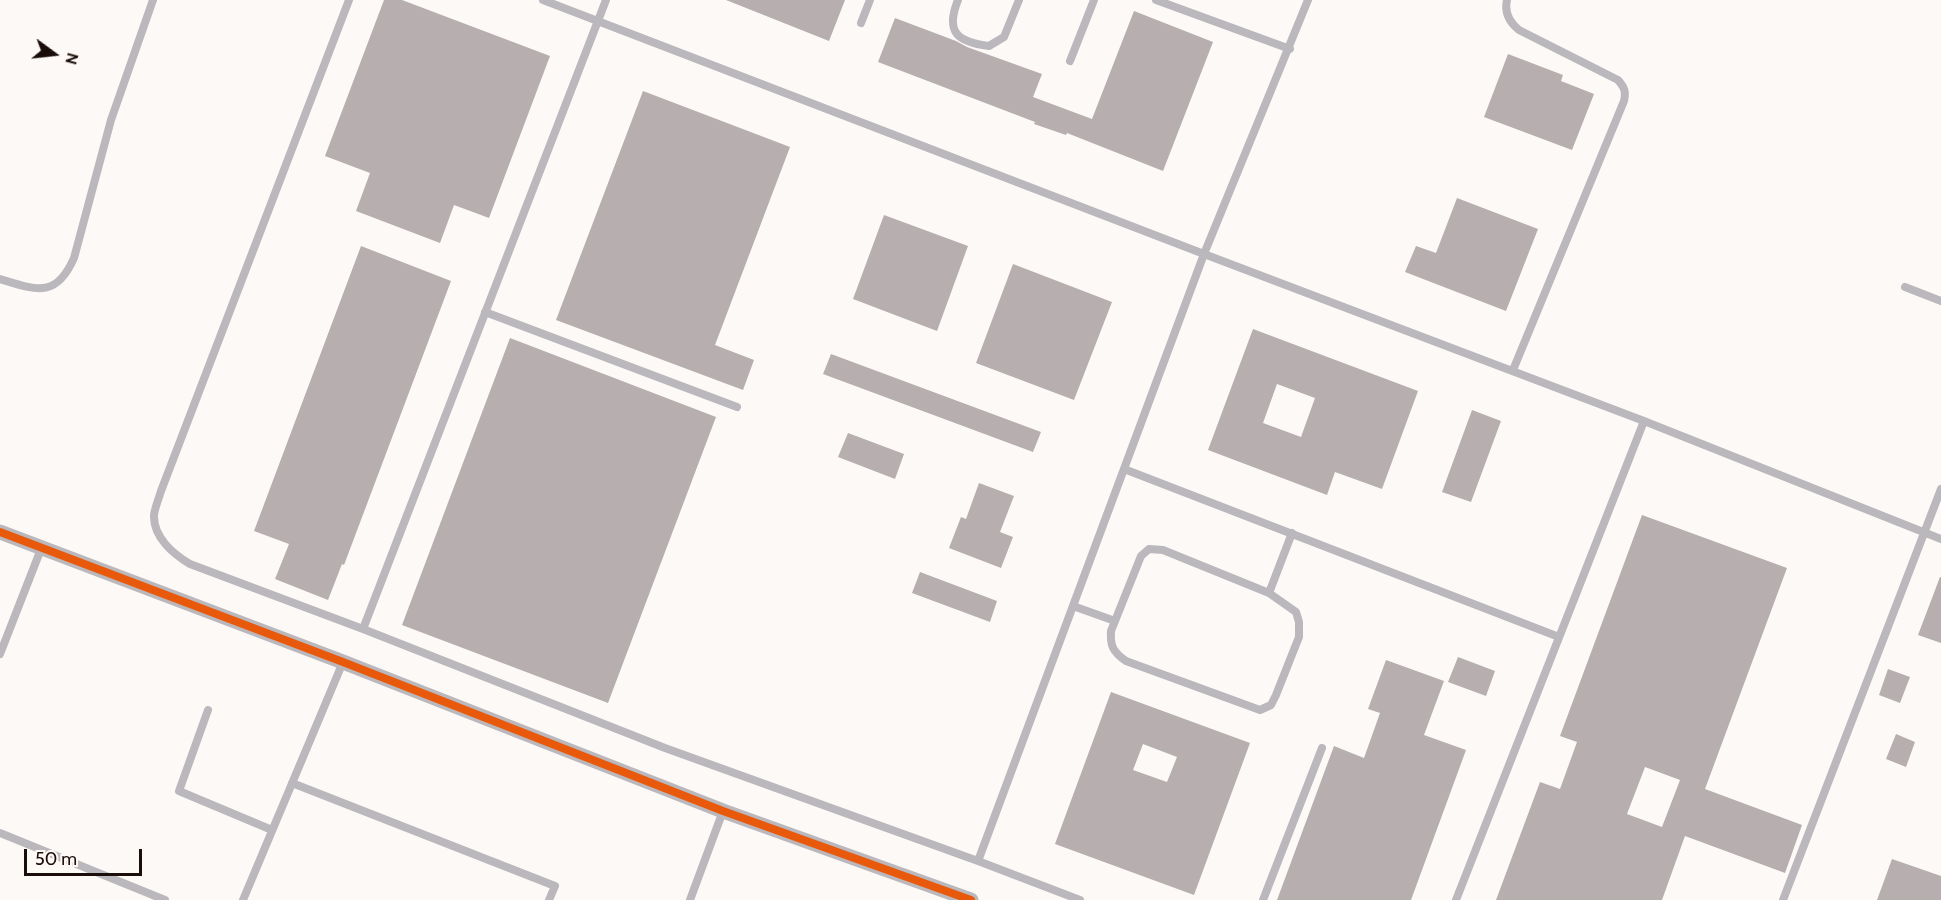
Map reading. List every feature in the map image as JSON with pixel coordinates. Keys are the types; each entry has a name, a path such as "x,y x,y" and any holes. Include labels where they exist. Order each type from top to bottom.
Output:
{"street":[{"path":"0,532 343,662 723,811 971,900"}],"lane":[{"path":"0,279 40,290 60,282 68,273 111,120 153,0"},
{"path":"349,0 154,514 155,529 167,547 190,564 363,629 665,748 1080,900"},
{"path":"543,0 1513,370 1941,539"},
{"path":"363,629 606,0"},
{"path":"861,23 870,0"},
{"path":"958,0 953,13 952,26 957,34 962,39 989,46 1004,37 1019,0"},
{"path":"1070,61 1094,0"},
{"path":"1156,0 1290,49"},
{"path":"978,861 1204,254 1290,49 1308,0"},
{"path":"1507,0 1507,16 1511,24 1618,80 1626,92 1513,370"},
{"path":"1905,287 1941,301"},
{"path":"485,312 736,407"},
{"path":"1456,900 1644,421"},
{"path":"1124,469 1559,637"},
{"path":"1783,900 1941,489"},
{"path":"1269,593 1293,533"},
{"path":"0,654 41,549"},
{"path":"1149,549 1163,550 1269,593 1296,612 1299,636 1276,695 1270,705 1260,710 1126,661 1115,654 1110,644 1111,631 1141,556 1149,549"},
{"path":"1073,606 1115,621"},
{"path":"243,900 343,662"},
{"path":"208,711 179,791 272,830"},
{"path":"1263,900 1322,748"},
{"path":"292,783 555,886 549,900"},
{"path":"690,900 723,811"},
{"path":"0,833 165,900"}],"building":[{"path":"384,0 402,0 550,56 489,218 454,205 440,243 356,211 370,173 325,156"},
{"path":"726,0 845,0 829,41"},
{"path":"1134,11 1213,42 1163,171 1067,133 1066,135 1034,124 1035,122 878,62 895,18 1042,74 1033,97 1092,119"},
{"path":"1508,54 1563,75 1561,81 1594,94 1572,150 1484,117"},
{"path":"643,91 790,147 715,345 754,360 743,390 556,320"},
{"path":"1457,198 1538,229 1506,311 1405,272 1416,246 1436,253"},
{"path":"884,215 968,246 937,331 853,299"},
{"path":"361,246 451,281 344,565 342,564 328,600 275,579 289,544 254,531"},
{"path":"1013,264 1112,302 1074,400 976,363"},
{"path":"1253,329 1418,391 1382,489 1335,472 1327,495 1208,450","holes":["1277,384 1315,398 1301,437 1263,423"]},
{"path":"510,338 716,417 608,703 402,625"},
{"path":"831,354 1041,432 1033,452 823,374"},
{"path":"1472,410 1501,421 1471,502 1442,492"},
{"path":"848,433 904,454 895,479 838,457"},
{"path":"979,483 1014,496 1000,532 1013,537 1001,568 949,548 961,517 966,519"},
{"path":"1642,515 1787,568 1705,789 1802,825 1785,873 1685,836 1662,900 1496,900 1540,782 1560,789 1577,742 1560,736","holes":["1645,767 1680,780 1662,827 1627,814"]},
{"path":"920,572 997,601 990,622 912,593"},
{"path":"1941,577 1941,643 1918,635"},
{"path":"1458,657 1495,671 1486,696 1448,682"},
{"path":"1386,660 1444,681 1424,735 1466,750 1411,900 1277,900 1334,746 1364,758 1380,713 1368,709"},
{"path":"1888,669 1910,677 1900,703 1879,695"},
{"path":"1111,692 1250,743 1194,895 1055,844","holes":["1143,744 1177,757 1167,782 1133,770"]},
{"path":"1896,734 1915,742 1906,767 1886,759"},
{"path":"1892,859 1941,876 1941,900 1877,900"}],"cycle path":[{"path":"0,532 343,662 723,811 971,900"}]}
